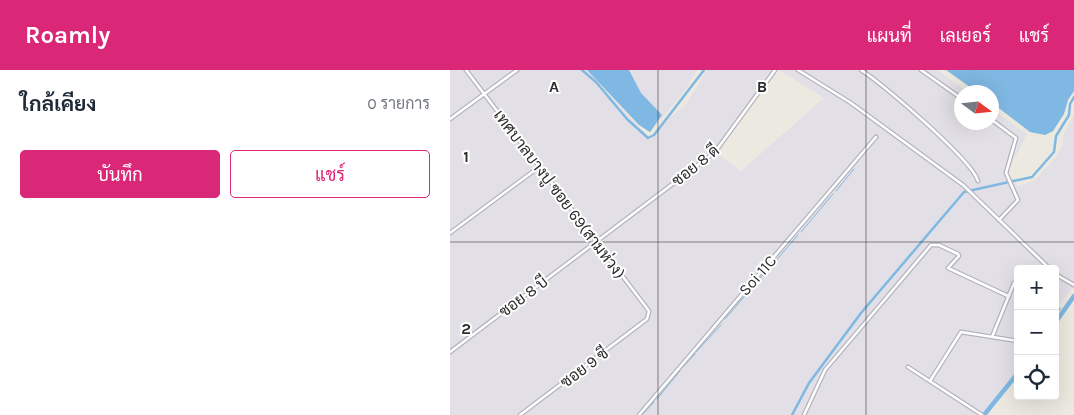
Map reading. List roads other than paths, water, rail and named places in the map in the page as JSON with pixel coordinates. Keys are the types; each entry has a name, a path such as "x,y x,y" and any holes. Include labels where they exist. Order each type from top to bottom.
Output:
{"street":[{"name":"เทศบาลบางปู ซอย 69(สามห่วง)","path":"466,70 650,311 647,318"},
{"path":"450,119 517,70"},
{"name":"ซอย 8 ดี","path":"597,241 715,152 775,70"},
{"path":"798,70 851,103 964,186 1046,265"},
{"path":"861,70 947,143 976,173 978,181"},
{"path":"921,70 954,93"},
{"path":"999,125 1016,138 1006,173 1018,200 999,220"},
{"name":"Soi 11C","path":"639,415 876,137"},
{"path":"450,232 540,167"},
{"name":"ซอย 8 บี","path":"450,352 597,241"},
{"path":"804,415 825,370 931,245 938,245 958,254 959,256 948,268 1008,296"},
{"path":"1059,276 1074,285"},
{"path":"992,337 1014,283"},
{"name":"ซอย 9 ซี","path":"520,415 647,318"},
{"path":"930,381 961,332 1014,341"},
{"path":"908,367 982,415"}],"water":[{"path":"587,70 629,70 641,93 662,115 650,132 639,125"},
{"path":"946,70 1074,70 1074,91 1068,100 1064,114 1053,131 1045,135 1030,132 999,108 999,85 967,85"}],"waterway":[{"path":"582,70 596,82 627,119 648,138 654,135 704,70"},
{"path":"792,415 809,383 861,313 964,192 1032,177 1054,152 1056,136 1069,115 1070,104 1074,97"},
{"path":"836,191 854,169"},
{"path":"801,232 833,194"},
{"path":"773,264 798,235"},
{"path":"752,287 770,267"},
{"path":"725,319 750,290"},
{"path":"1059,317 1074,296"},
{"path":"696,352 721,325"},
{"path":"683,367 695,354"},
{"path":"657,399 680,371"},
{"path":"984,415 1014,378"},
{"path":"642,415 654,402"}]}
